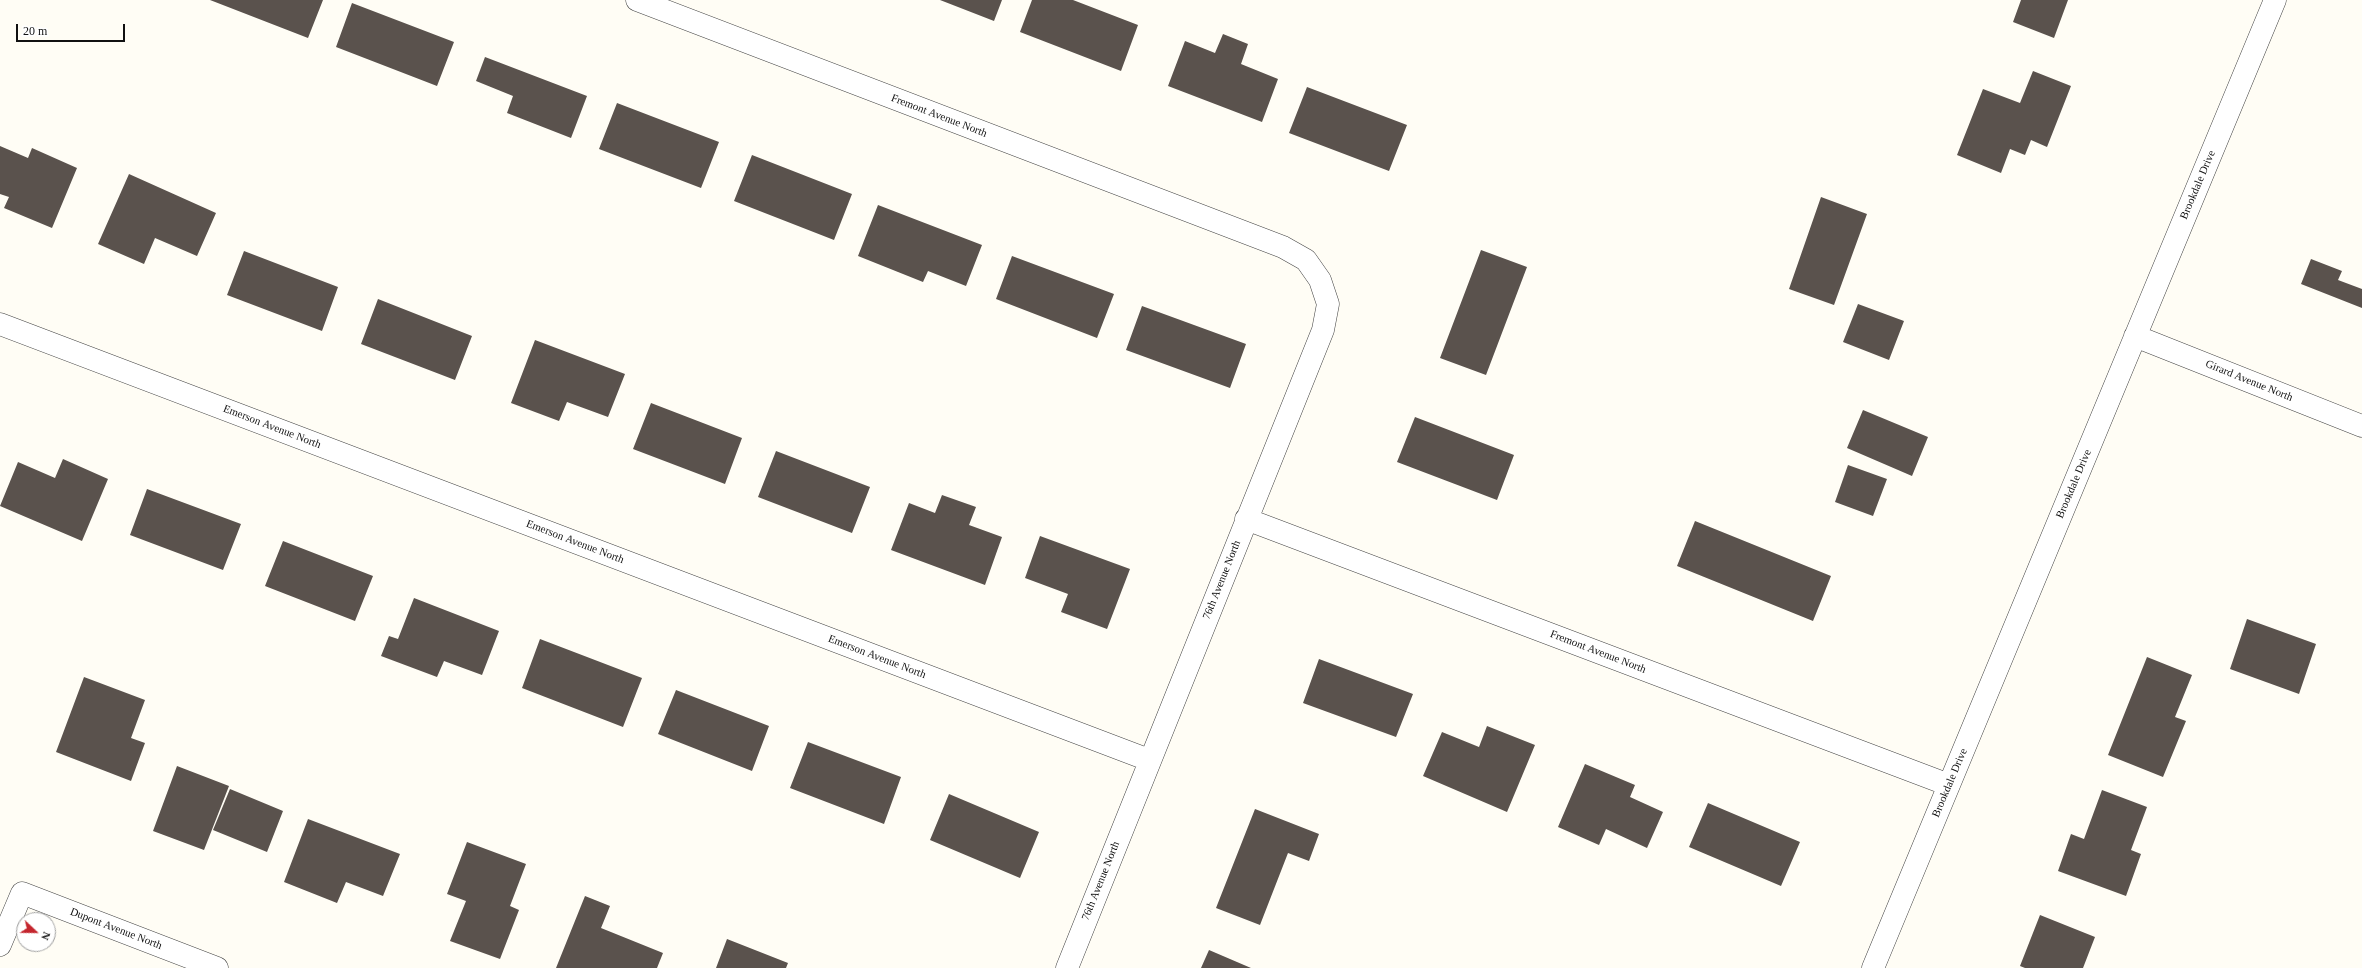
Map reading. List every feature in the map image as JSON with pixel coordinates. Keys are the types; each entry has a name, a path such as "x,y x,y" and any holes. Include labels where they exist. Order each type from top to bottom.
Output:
{"street":[{"name":"Fremont Avenue North","path":"637,0 1241,231"},
{"name":"Brookdale Drive","path":"1873,968 2275,0"},
{"name":"76th Avenue North","path":"1067,968 1149,760 1323,330 1328,304 1320,280 1306,260 1283,247 1241,231"},
{"name":"Emerson Avenue North","path":"0,324 1149,760"},
{"name":"Girard Avenue North","path":"2135,336 2362,426"},
{"name":"Fremont Avenue North","path":"1246,519 1949,786"},
{"name":"Dupont Avenue North","path":"0,945 22,893 217,968"}],"building":[{"path":"210,0 323,0 308,38"},
{"path":"940,0 1002,0 994,21"},
{"path":"1032,0 1073,0 1138,25 1121,71 1020,32"},
{"path":"2021,0 2068,0 2054,38 2013,22"},
{"path":"352,3 454,42 437,86 336,47"},
{"path":"1223,34 1248,44 1241,64 1278,79 1262,122 1168,86 1185,41 1215,53"},
{"path":"485,57 587,96 571,138 507,113 513,96 476,81"},
{"path":"2033,71 2071,86 2047,147 2031,140 2025,155 2010,149 2001,173 1957,155 1983,89 2020,103"},
{"path":"1307,87 1407,125 1389,171 1289,133"},
{"path":"617,103 719,142 701,188 599,149"},
{"path":"0,146 28,158 32,148 77,168 52,228 4,208 9,197 0,194"},
{"path":"752,155 852,194 834,240 734,201"},
{"path":"129,174 216,213 197,256 155,238 144,264 98,244"},
{"path":"1821,197 1867,214 1834,305 1789,289"},
{"path":"878,205 982,245 966,286 928,271 923,282 858,256"},
{"path":"1481,250 1527,267 1486,375 1440,358"},
{"path":"244,251 338,287 322,331 227,295"},
{"path":"1012,256 1114,294 1097,338 996,299"},
{"path":"2311,259 2342,271 2338,280 2362,289 2362,308 2301,284"},
{"path":"378,299 472,336 455,380 361,344"},
{"path":"1858,304 1904,321 1889,360 1843,342"},
{"path":"1142,306 1246,344 1230,388 1126,350"},
{"path":"535,340 625,374 608,417 567,402 559,421 511,403"},
{"path":"651,403 742,438 725,484 633,449"},
{"path":"1863,410 1928,437 1912,476 1847,448"},
{"path":"1415,417 1514,455 1497,500 1397,462"},
{"path":"776,451 870,487 852,533 758,497"},
{"path":"63,459 108,479 82,541 0,506 18,462 55,478"},
{"path":"1848,465 1887,479 1873,516 1835,502"},
{"path":"147,489 241,524 223,570 130,535"},
{"path":"942,495 976,507 969,525 1002,537 985,585 891,550 909,503 935,513"},
{"path":"1695,521 1831,576 1813,621 1677,566"},
{"path":"1040,536 1130,569 1107,629 1061,612 1068,594 1025,578"},
{"path":"283,541 373,576 355,621 265,586"},
{"path":"414,598 499,631 482,675 444,661 437,677 381,656 389,636 398,639"},
{"path":"2247,619 2316,644 2299,694 2230,669"},
{"path":"540,639 642,678 623,727 522,688"},
{"path":"2147,657 2192,675 2175,717 2186,721 2163,777 2108,755"},
{"path":"1319,659 1413,694 1396,737 1303,703"},
{"path":"84,677 145,700 131,738 145,743 131,781 56,752"},
{"path":"676,690 769,726 752,771 658,734"},
{"path":"1487,726 1535,745 1507,812 1423,776 1442,732 1479,747"},
{"path":"808,742 901,777 884,824 790,788"},
{"path":"1585,764 1635,785 1630,797 1663,812 1647,848 1606,829 1599,845 1558,827"},
{"path":"177,766 229,786 204,850 153,831"},
{"path":"230,789 283,811 267,852 213,830"},
{"path":"2102,790 2147,807 2131,850 2141,854 2126,896 2058,871 2071,834 2084,839"},
{"path":"949,794 1039,832 1020,878 930,840"},
{"path":"1708,803 1800,842 1781,886 1689,847"},
{"path":"1255,809 1319,834 1309,861 1288,853 1260,925 1216,908"},
{"path":"308,819 400,854 383,896 346,882 337,903 284,882"},
{"path":"467,842 526,864 510,906 519,910 500,959 450,941 466,901 447,894"},
{"path":"585,896 610,906 601,928 663,953 657,968 556,968"},
{"path":"2040,915 2095,937 2083,968 2025,968 2020,966"},
{"path":"727,939 788,963 786,968 716,968"},
{"path":"1209,950 1251,968 1201,968"}]}
